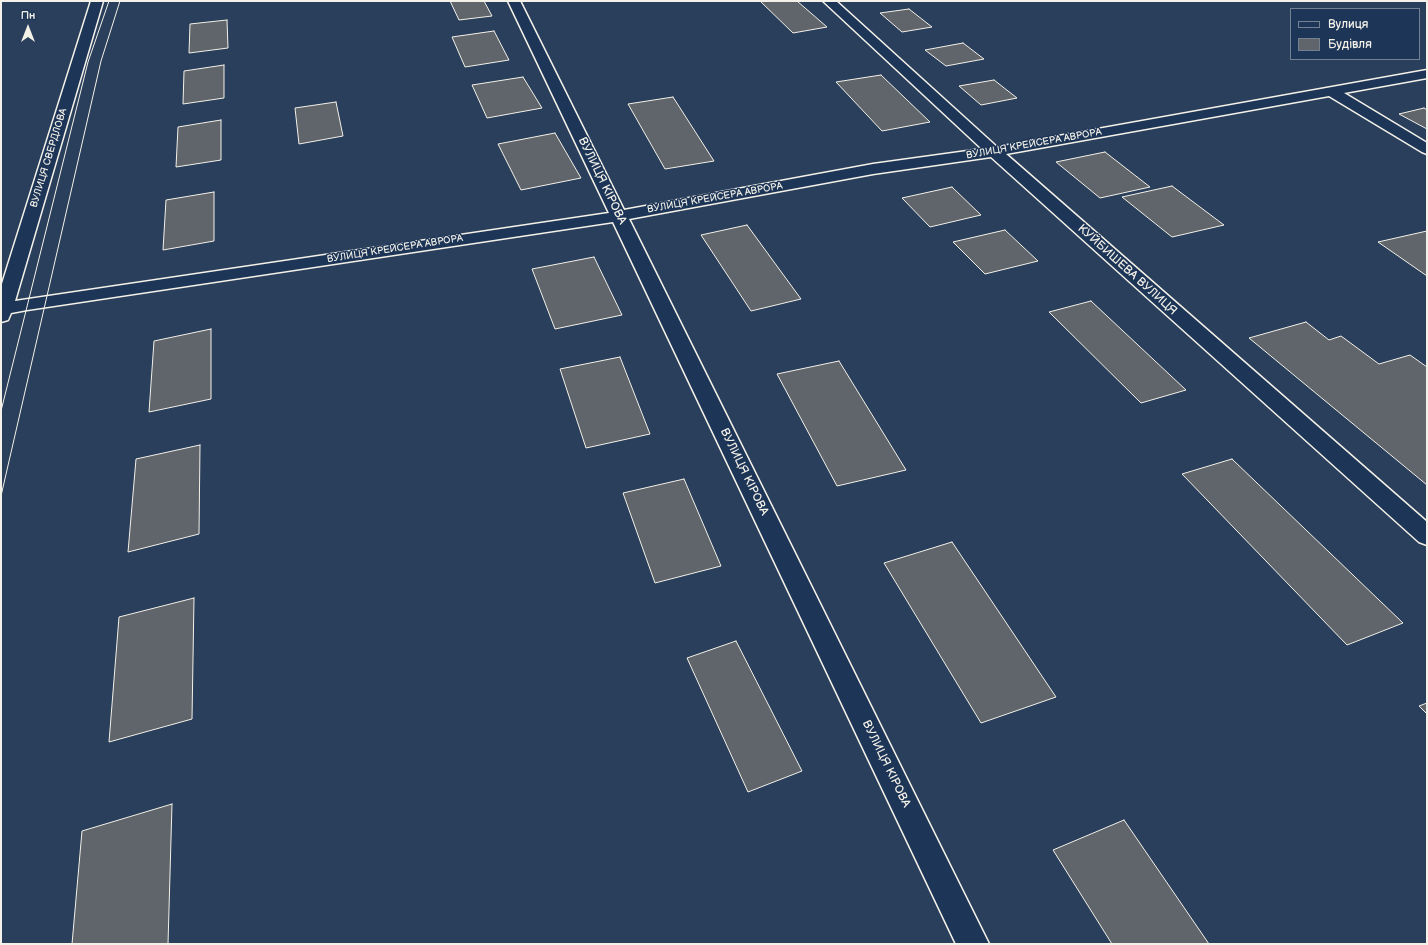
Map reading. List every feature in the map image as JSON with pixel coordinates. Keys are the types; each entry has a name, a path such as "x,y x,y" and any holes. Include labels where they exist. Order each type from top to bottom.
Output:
{"street":[{"name":"ВУЛИЦЯ СВЕРДЛОВА","path":"2,312 97,1"},
{"name":"ВУЛИЦЯ КІРОВА","path":"514,1 973,944"},
{"name":"КУЙБИШЕВА ВУЛИЦЯ","path":"829,1 994,152 1427,536"},
{"name":"ВУЛИЦЯ КРЕЙСЕРА АВРОРА","path":"2,312 28,304 619,216 873,169 994,152 1427,74"},
{"path":"1330,91 1427,149"}],"building":[{"path":"450,1 484,1 492,16 459,20"},
{"path":"760,1 797,1 827,27 793,33"},
{"path":"909,9 932,27 902,32 880,13"},
{"path":"227,20 228,48 189,53 190,24"},
{"path":"494,31 509,60 465,67 452,37"},
{"path":"963,43 984,59 946,66 925,50"},
{"path":"224,65 224,98 183,104 184,71"},
{"path":"881,75 930,122 882,131 836,82"},
{"path":"523,77 542,108 487,118 472,85"},
{"path":"994,80 1017,98 981,105 959,86"},
{"path":"673,97 714,161 665,169 628,104"},
{"path":"336,102 343,136 299,144 295,108"},
{"path":"1424,108 1427,110 1427,129 1399,114"},
{"path":"221,120 221,160 176,167 178,127"},
{"path":"555,133 581,178 521,190 498,144"},
{"path":"1105,152 1150,187 1100,198 1056,162"},
{"path":"1172,186 1224,225 1172,237 1122,197"},
{"path":"952,187 981,215 930,227 902,198"},
{"path":"214,192 214,241 163,250 166,200"},
{"path":"747,225 801,299 751,311 701,235"},
{"path":"1005,230 1038,261 985,274 953,242"},
{"path":"1427,231 1427,276 1378,242"},
{"path":"594,257 622,315 555,329 532,269"},
{"path":"1091,301 1186,390 1141,403 1049,312"},
{"path":"1306,322 1329,340 1341,336 1379,364 1410,355 1427,367 1427,485 1249,338"},
{"path":"211,329 211,399 149,412 154,341"},
{"path":"620,357 650,434 586,448 560,369"},
{"path":"839,361 906,470 837,486 777,374"},
{"path":"200,445 199,534 128,552 136,459"},
{"path":"1232,459 1403,623 1347,645 1182,474"},
{"path":"684,479 721,566 655,583 623,493"},
{"path":"952,542 1056,697 981,723 884,563"},
{"path":"194,598 192,719 109,742 119,617"},
{"path":"736,641 802,771 748,792 687,658"},
{"path":"1427,703 1427,714 1419,706"},
{"path":"172,804 168,944 72,944 82,831"},
{"path":"1124,820 1209,944 1112,944 1053,850"}],"tram line":[{"path":"1,411 88,62 109,1"},
{"path":"1,496 101,61 120,1"}]}
